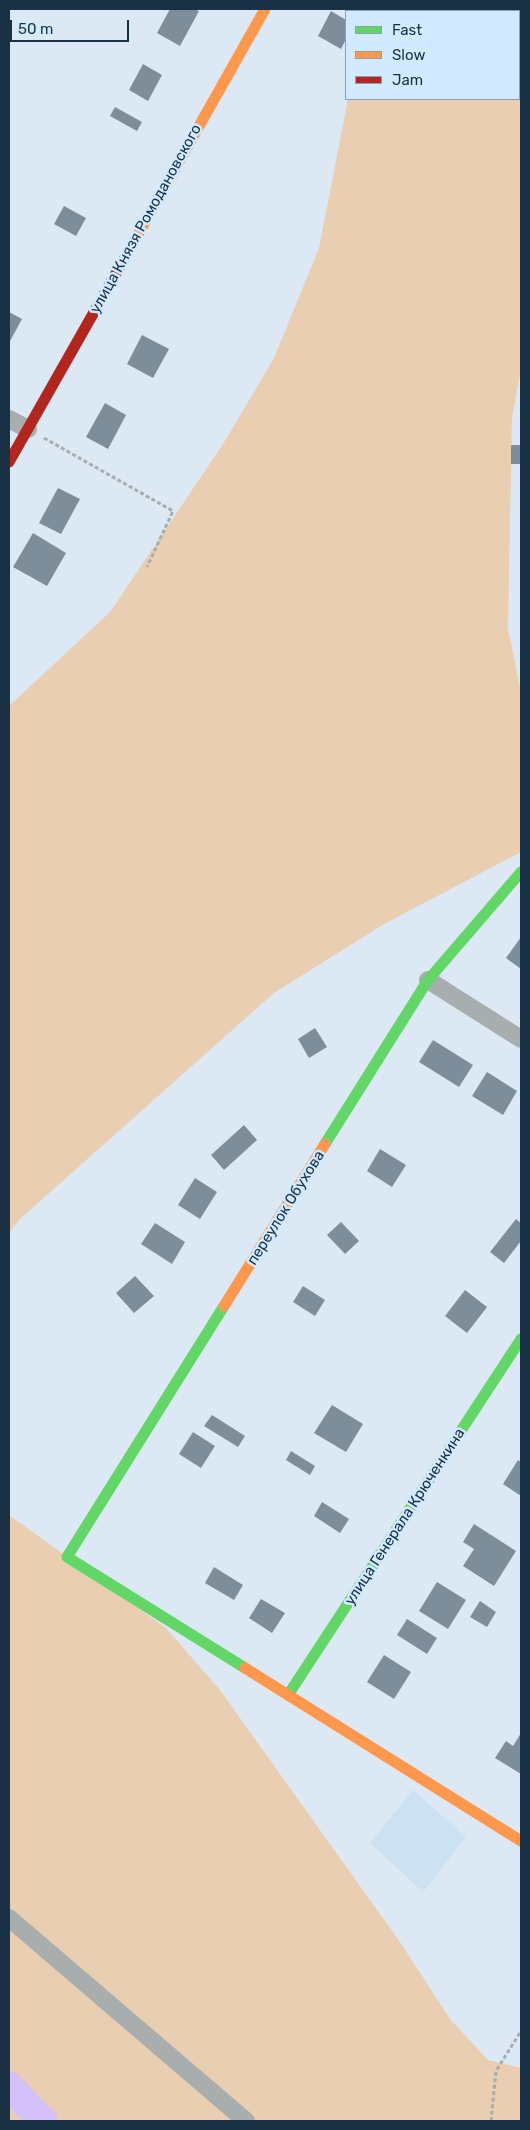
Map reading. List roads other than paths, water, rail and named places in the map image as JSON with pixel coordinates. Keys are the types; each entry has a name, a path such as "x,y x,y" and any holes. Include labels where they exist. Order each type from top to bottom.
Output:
{"street":[{"name":"улица Князя Ромодановского","path":"9,462 265,9"},
{"path":"9,419 28,429"},
{"name":"переулок Обухова","path":"288,1695 67,1556 428,980 521,872"},
{"path":"428,980 521,1039"},
{"name":"улица Генерала Крюченкина","path":"288,1695 521,1339"},
{"path":"288,1695 521,1841"},
{"path":"9,1918 246,2121"}],"waterway":[{"path":"9,2086 43,2121"}]}
